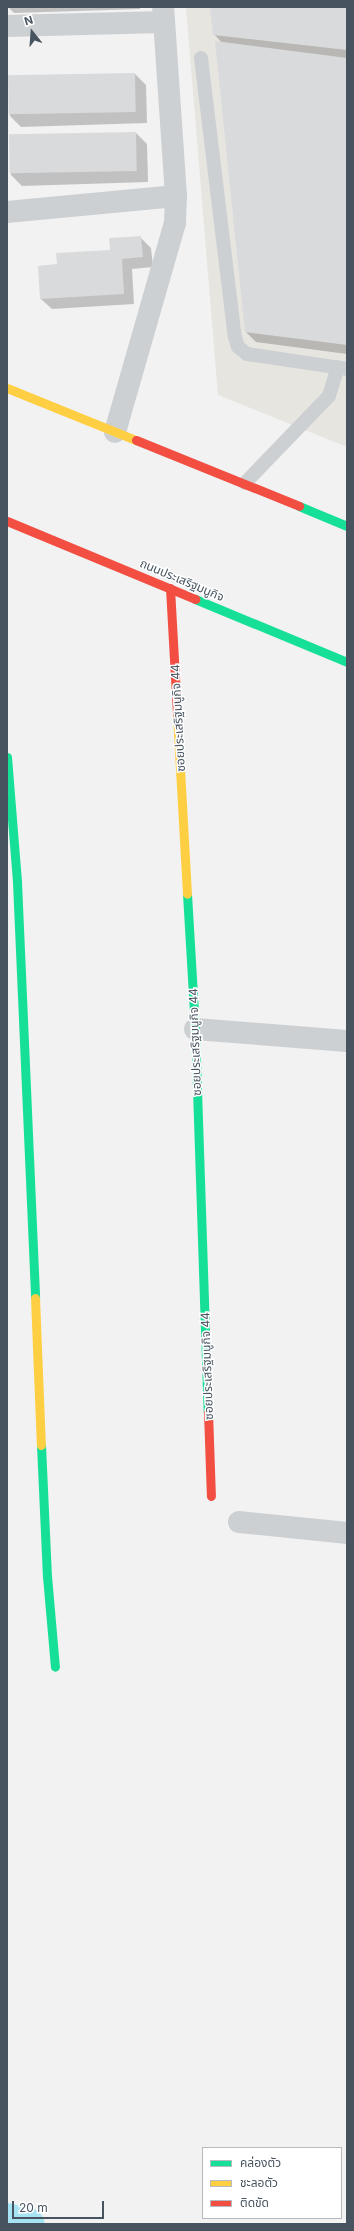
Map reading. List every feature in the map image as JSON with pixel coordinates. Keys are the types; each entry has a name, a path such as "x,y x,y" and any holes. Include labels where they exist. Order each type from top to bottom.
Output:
{"street":[{"path":"7,26 163,14 176,196 175,223 115,432"},
{"path":"8,212 176,196"},
{"path":"7,388 245,483 345,525"},
{"name":"ถนนประเสริฐมนูกิจ","path":"7,520 347,662"},
{"name":"ซอยประเสริฐมนูกิจ 44","path":"170,588 196,1028 211,1496"},
{"path":"7,757 17,882 47,1568 55,1667"},
{"path":"196,1028 347,1042"},
{"path":"239,1522 347,1533"}],"lane":[{"path":"200,58 235,336 238,347 247,354 342,368 330,396 245,483"}],"shaded area":[{"path":"186,7 347,7 347,447 218,395"}],"building":[{"path":"210,7 347,7 347,50 213,35"},
{"path":"215,41 347,58 347,345 245,332"},
{"path":"135,73 136,112 9,114 8,75"},
{"path":"136,132 137,171 10,173 9,134"},
{"path":"141,236 143,257 122,259 124,294 40,299 38,266 57,264 56,253 110,250 109,238"}],"waterway":[{"path":"7,2219 28,2224"}],"traffic: fast":[{"path":"299,506 347,526"},
{"path":"195,599 347,662"},
{"path":"7,757 17,882 35,1298"},
{"path":"187,894 195,1029 208,1412"},
{"path":"41,1445 47,1576 55,1667"}],"traffic: slow":[{"path":"7,388 136,440"},
{"path":"177,715 187,894"},
{"path":"35,1298 41,1445"}],"traffic: jam":[{"path":"136,440 299,506"},
{"path":"7,521 195,599"},
{"path":"170,588 177,715"},
{"path":"208,1412 211,1496"}]}
